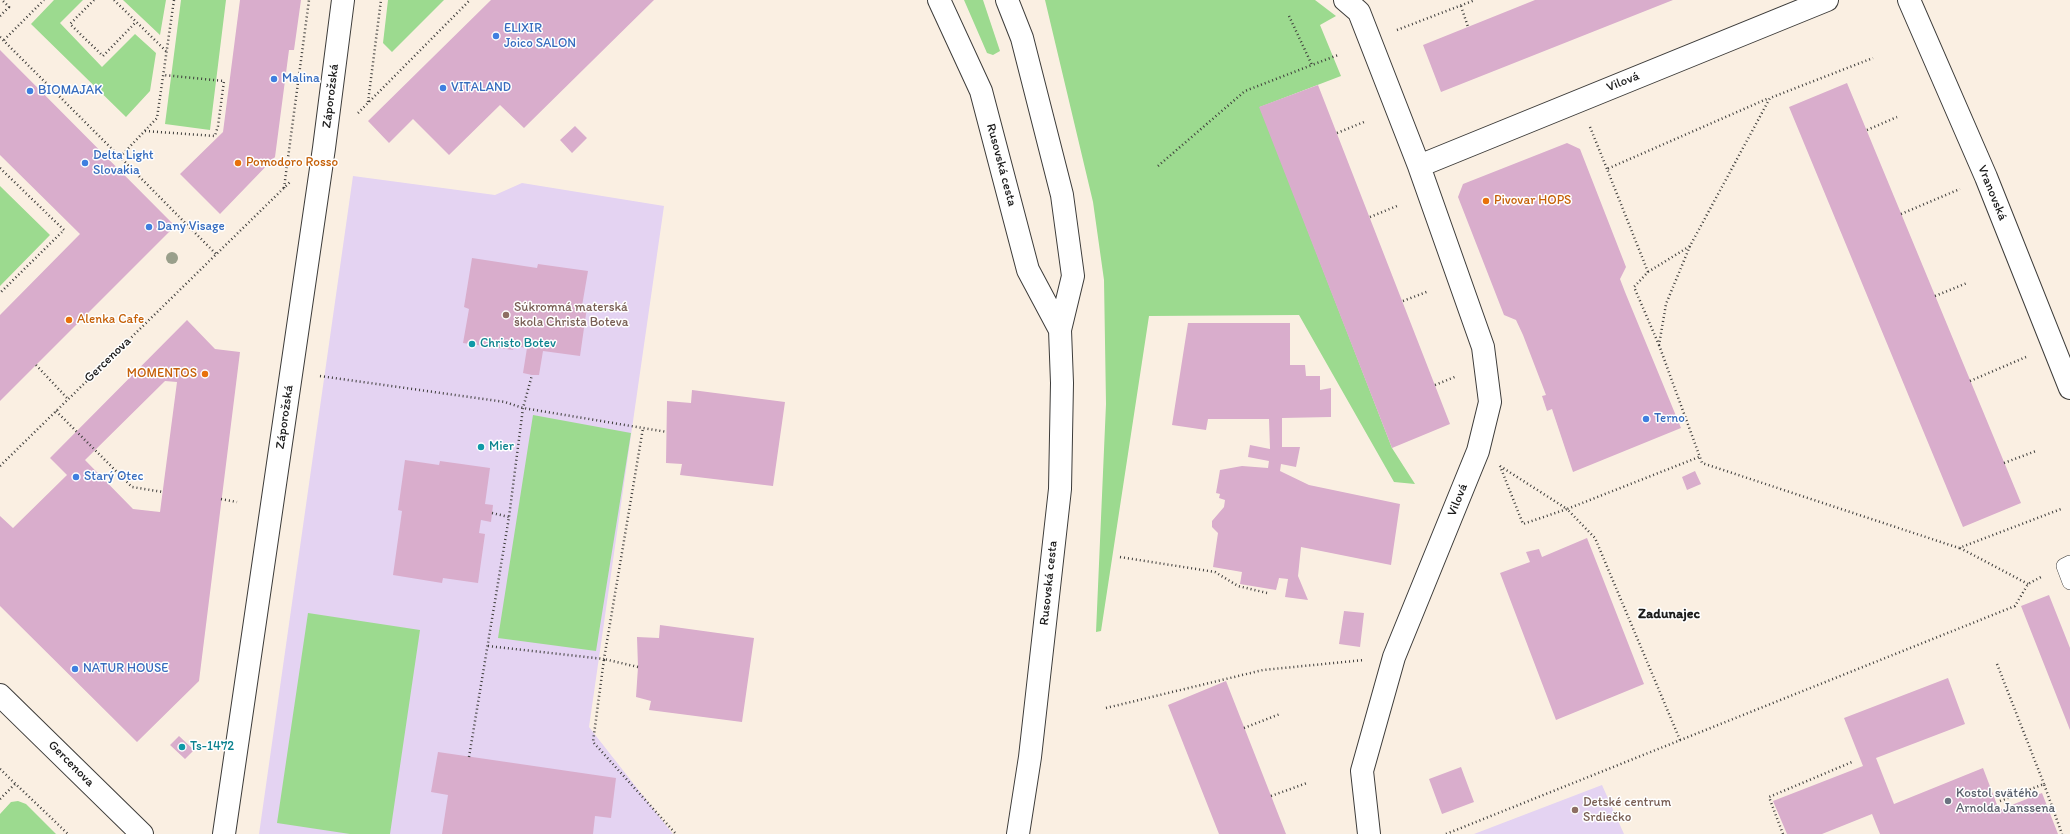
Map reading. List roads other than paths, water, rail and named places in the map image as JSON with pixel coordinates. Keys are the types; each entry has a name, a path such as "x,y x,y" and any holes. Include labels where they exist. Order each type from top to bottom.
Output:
{"street":[{"name":"Záporožská","path":"224,834 324,148 343,0"},
{"name":"Rusovská cesta","path":"939,0 981,91 1028,270 1060,330"},
{"name":"Rusovská cesta","path":"1007,0 1022,38 1062,195 1073,276 1060,330 1062,383 1060,489 1030,756 1018,834"},
{"path":"1018,0 1022,38"},
{"name":"Vilová","path":"1345,0 1359,12 1420,166 1483,347 1490,402 1478,451 1394,657 1362,771 1369,834"},
{"name":"Vilová","path":"1420,166 1827,0"},
{"name":"Vranovská","path":"1909,0 1986,177 2070,388"},
{"name":"Gercenova","path":"0,695 142,834"}],"lane":[{"path":"2070,563 2064,566 2070,582"}],"place":[{"name":"ELIXIR Joico SALON","path":"496,36"},
{"name":"Malina","path":"274,79"},
{"name":"VITALAND","path":"443,88"},
{"name":"BIOMAJAK","path":"30,91"},
{"name":"Delta Light Slovakia","path":"85,163"},
{"name":"Pomodoro Rosso","path":"238,163"},
{"name":"Pivovar HOPS","path":"1486,201"},
{"name":"Dany Visage","path":"149,227"},
{"name":"Súkromná materská škola Christa Boteva","path":"506,315"},
{"name":"Alenka Cafe","path":"69,320"},
{"name":"Christo Botev","path":"472,344"},
{"name":"MOMENTOS","path":"205,374"},
{"name":"Terno","path":"1646,419"},
{"name":"Mier","path":"481,447"},
{"name":"Starý Otec","path":"76,477"},
{"name":"NATUR HOUSE","path":"75,669"},
{"name":"Ts-1472","path":"182,747"},
{"name":"Kostol svätého Arnolda Janssena","path":"1948,801"},
{"name":"Detské centrum Srdiečko","path":"1575,810"}],"district":[{"name":"Zadunajec","path":"1669,614"}]}
